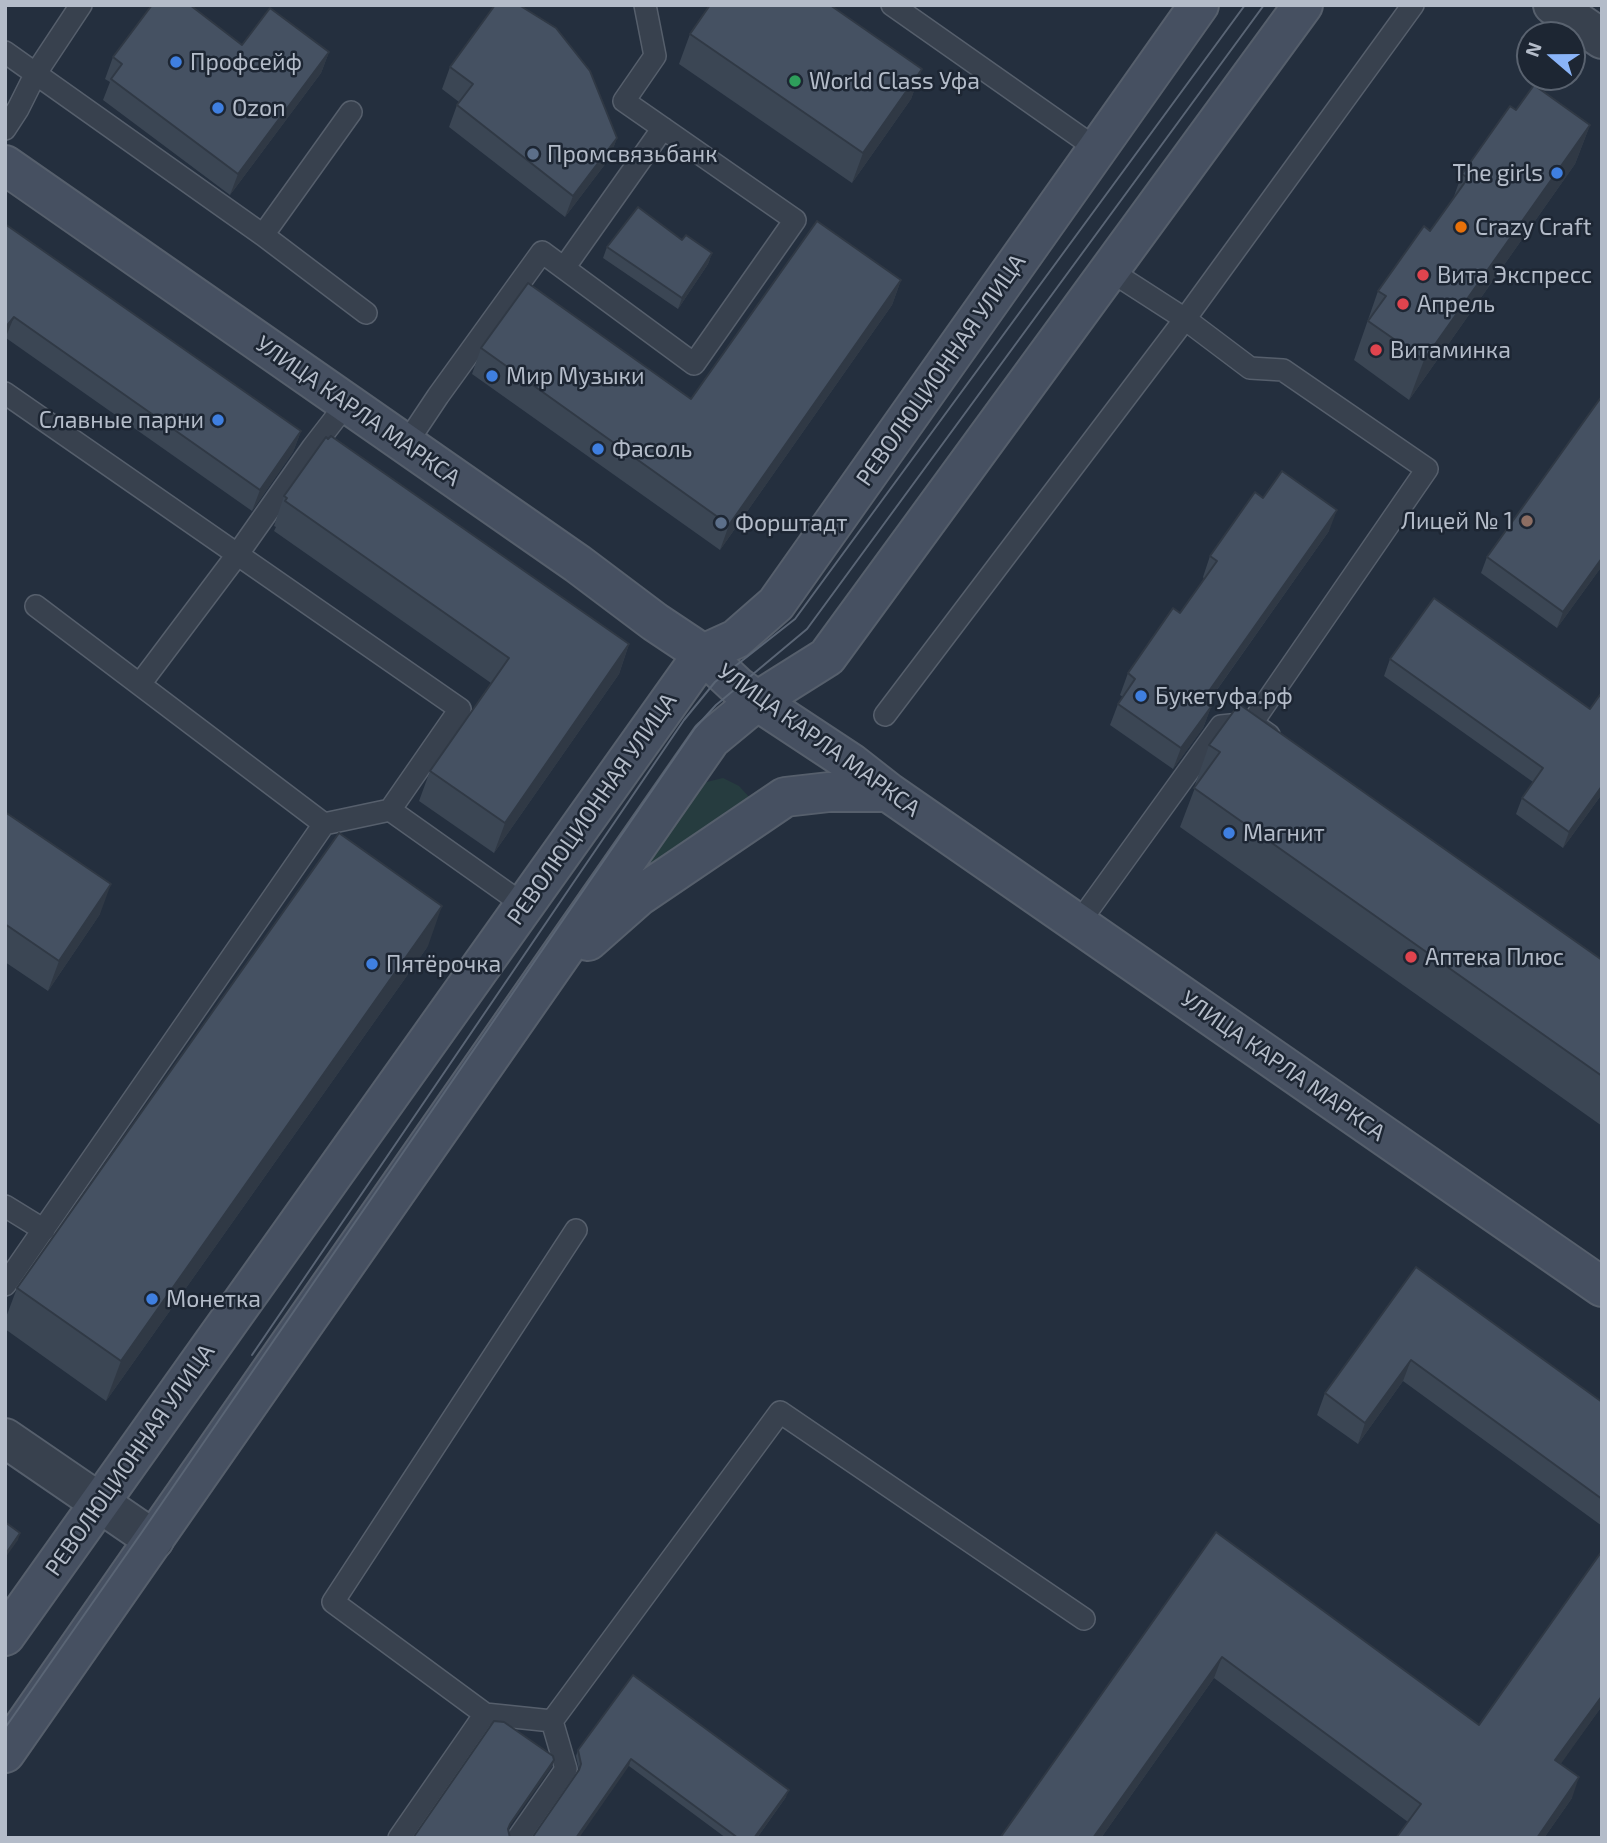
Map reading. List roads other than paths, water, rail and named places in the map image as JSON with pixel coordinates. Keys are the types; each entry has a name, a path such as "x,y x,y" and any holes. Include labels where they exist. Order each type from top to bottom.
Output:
{"street":[{"name":"РЕВОЛЮЦИОННАЯ УЛИЦА","path":"5,1636 703,654 736,639 776,604 1199,5"},
{"path":"5,1753 711,739 757,701 827,657 1303,5"},
{"path":"1553,5 1602,39"},
{"name":"УЛИЦА КАРЛА МАРКСА","path":"5,165 703,654 757,701 1602,1287"},
{"path":"540,985 639,896 785,797 829,792 888,792"},
{"path":"5,1438 154,1540"}],"lane":[{"path":"5,129 36,73 81,5"},
{"path":"406,444 542,251 694,364 795,220 624,101 655,56 645,5"},
{"path":"892,5 1097,149"},
{"path":"885,715 1185,319 1413,5"},
{"path":"5,52 263,234 366,313"},
{"path":"263,234 351,112"},
{"path":"564,268 663,128"},
{"path":"1110,270 1185,319 1250,368 1283,370 1427,469 1252,723"},
{"path":"5,393 460,709 390,810 324,824 5,1285"},
{"path":"140,684 347,403"},
{"path":"36,606 324,824"},
{"path":"1078,924 1221,726 1252,723 1286,747"},
{"path":"390,810 524,905"},
{"path":"5,1206 44,1230"},
{"path":"552,1721 485,1714 333,1602 576,1230"},
{"path":"552,1721 780,1412 1084,1619"},
{"path":"399,1838 485,1714"},
{"path":"518,1838 566,1769 552,1721"}],"tram line":[{"path":"252,1355 684,720 715,682 795,619 1245,5"},
{"path":"5,1728 695,728 716,705 807,629 1264,5"}],"place":[{"name":"Профсейф","path":"176,62"},
{"name":"World Class Уфа","path":"795,81"},
{"name":"Ozon","path":"218,108"},
{"name":"Промсвязьбанк","path":"533,154"},
{"name":"The girls","path":"1557,173"},
{"name":"Crazy Craft","path":"1461,227"},
{"name":"Вита Экспресс","path":"1423,275"},
{"name":"Апрель","path":"1403,304"},
{"name":"Витаминка","path":"1376,350"},
{"name":"Мир Музыки","path":"492,376"},
{"name":"Славные парни","path":"218,420"},
{"name":"Фасоль","path":"598,449"},
{"name":"Лицей № 1","path":"1527,521"},
{"name":"Форштадт","path":"721,523"},
{"name":"Букетуфа.рф","path":"1141,696"},
{"name":"Магнит","path":"1229,833"},
{"name":"Аптека Плюс","path":"1411,957"},
{"name":"Пятёрочка","path":"372,964"},
{"name":"Монетка","path":"152,1299"}]}
